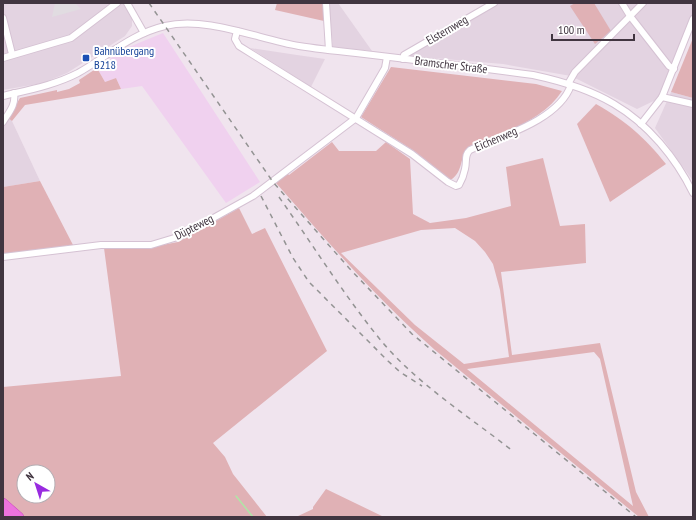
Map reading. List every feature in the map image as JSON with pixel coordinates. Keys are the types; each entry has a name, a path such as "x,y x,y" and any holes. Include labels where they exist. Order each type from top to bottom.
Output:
{"highway":[{"path":"3,503 19,517"},
{"path":"3,513 8,517"}],"street":[{"path":"3,58 12,54 71,38 117,3"},
{"path":"127,3 144,33"},
{"path":"326,3 329,50"},
{"name":"Elsternweg","path":"403,59 404,55 494,3"},
{"path":"622,3 630,16 669,66 674,69"},
{"path":"570,84 575,72 644,3"},
{"path":"3,18 12,54"},
{"path":"641,124 662,97 693,19"},
{"name":"Bramscher Straße","path":"3,96 66,79 91,65 121,45 144,33 165,26 183,24 208,26 282,42 329,50 533,75 570,84 614,103 641,124 673,160 693,193"},
{"name":"Eichenweg","path":"236,31 235,39 239,46 412,154 448,182 456,186 462,181 467,152 532,124 548,114 568,92 570,84"},
{"path":"356,118 385,68 387,57"},
{"path":"3,122 14,105 14,93"},
{"path":"662,97 693,104"},
{"name":"Düpteweg","path":"3,256 101,245 151,245 181,236 259,192 356,118"}],"shaded area":[{"path":"3,3 132,3 132,26 125,36 67,73 43,83 3,90"},
{"path":"55,3 75,3 81,9 52,17"},
{"path":"277,3 323,3 324,21 275,10"},
{"path":"329,3 338,3 372,51 333,47"},
{"path":"497,3 693,3 693,19 662,97 637,109 571,76 503,64 409,56"},
{"path":"575,3 594,3 611,31 595,44 570,6"},
{"path":"163,33 260,182 226,203 142,86 121,89 116,78 105,82 97,68 124,49"},
{"path":"693,38 693,98 671,92"},
{"path":"250,48 297,55 325,59 311,87"},
{"path":"391,67 536,84 562,91 554,102 532,119 506,132 467,148 456,176 449,179 414,151 361,117"},
{"path":"97,68 105,82 116,78 121,89 25,105 12,121 8,118 20,98 69,89 80,83 79,80"},
{"path":"671,92 693,98 693,181 655,128"},
{"path":"596,104 634,130 650,145 666,164 610,202 577,124"},
{"path":"8,118 12,121 40,181 3,187 3,126"},
{"path":"332,142 339,151 376,151 386,142 410,159 413,214 430,223 466,218 511,206 506,167 543,158 560,226 585,224 586,263 501,272 512,355 600,343 636,492 649,517 639,517 435,350 414,331 353,269 276,183 287,173 289,175","holes":["455,228 475,241 493,264 500,290 509,357 464,364 415,325 341,253 421,230","594,352 600,359 633,506 467,369"]},
{"path":"40,181 73,245 3,254 3,187"},
{"path":"239,208 252,234 265,228 327,351 213,443 225,457 233,474 267,517 22,517 3,500 3,387 121,376 104,248 151,247 178,242"},
{"path":"326,489 384,517 296,517 313,509"}],"waterway":[{"path":"236,496 253,517"}],"railway":[{"path":"149,3 273,182 349,268 412,334 636,517"},
{"path":"261,196 293,258 309,282 388,361 400,372 422,386"},
{"path":"279,197 342,289 397,359 429,387 514,452"}],"place":[{"name":"Bahnübergang B218","path":"86,58"}]}
